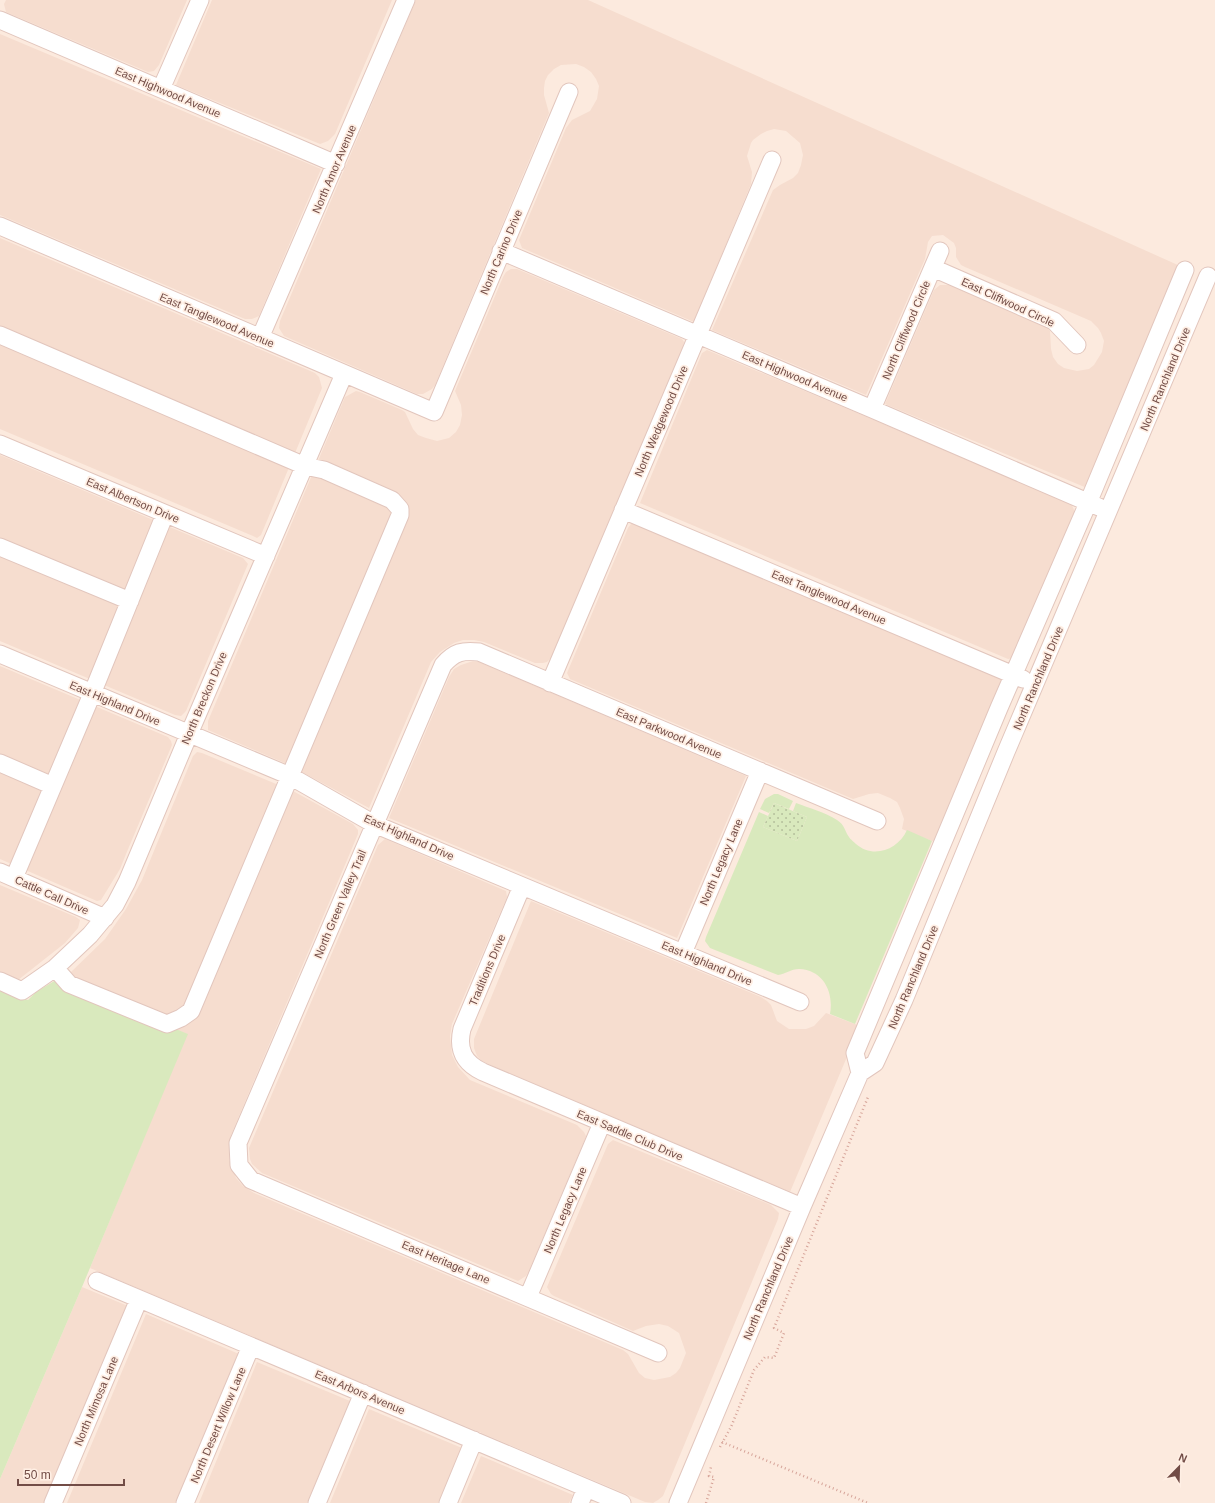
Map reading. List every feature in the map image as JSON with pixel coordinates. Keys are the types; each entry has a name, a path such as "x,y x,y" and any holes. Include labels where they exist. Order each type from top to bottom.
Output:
{"street":[{"path":"161,89 200,0"},
{"name":"North Amor Avenue","path":"260,338 406,0"},
{"name":"East Highwood Avenue","path":"0,20 336,164"},
{"name":"North Carino Drive","path":"434,412 569,92"},
{"name":"North Wedgewood Drive","path":"550,683 772,160"},
{"name":"East Tanglewood Avenue","path":"0,226 434,412"},
{"name":"East Highwood Avenue","path":"501,251 1109,511"},
{"name":"North Cliffwood Circle","path":"872,409 940,251"},
{"name":"East Cliffwood Circle","path":"933,268 1054,321 1077,345"},
{"path":"860,1073 855,1053 1013,675 1088,502 1184,270"},
{"name":"North Ranchland Drive","path":"678,1503 860,1073 876,1063 898,1014 1208,276"},
{"path":"0,335 305,466 324,470 392,500 400,509 400,515 191,1011 181,1018 167,1024 70,984 55,968"},
{"name":"North Breckon Drive","path":"0,981 22,991 55,968 90,935 114,905 127,882 344,374"},
{"name":"East Albertson Drive","path":"0,444 266,556"},
{"name":"East Tanglewood Avenue","path":"624,510 1035,685"},
{"path":"7,875 53,786 165,514"},
{"path":"0,547 130,601"},
{"name":"East Parkwood Avenue","path":"460,652 479,652 877,820"},
{"name":"North Green Valley Trail","path":"239,1165 238,1143 374,824 443,665 450,656 460,652"},
{"name":"East Highland Drive","path":"0,654 290,776 374,824 800,1002"},
{"path":"0,763 53,786"},
{"name":"North Legacy Lane","path":"683,953 760,771"},
{"name":"Cattle Call Drive","path":"7,875 105,918"},
{"name":"Traditions Drive","path":"464,1056 460,1038 462,1029 522,886"},
{"name":"East Saddle Club Drive","path":"464,1056 468,1063 483,1072 802,1207"},
{"name":"North Legacy Lane","path":"528,1297 602,1123"},
{"name":"East Heritage Lane","path":"239,1165 251,1180 658,1353"},
{"name":"East Arbors Avenue","path":"97,1281 474,1440 583,1495 622,1503"},
{"name":"North Mimosa Lane","path":"53,1503 139,1299"},
{"name":"North Desert Willow Lane","path":"185,1503 251,1346"},
{"path":"317,1503 363,1394"},
{"path":"448,1503 474,1440"}],"path":[{"path":"720,1448 731,1427 754,1370 765,1357 774,1358 784,1333 774,1328 870,1093"},
{"path":"722,1442 868,1503"},
{"path":"706,1503 714,1477 709,1476 712,1466"}],"shaded area":[{"path":"6,0 187,0 159,65 154,71 148,72 6,12 4,4"},
{"path":"212,0 392,0 335,134 328,141 320,144 176,85"},
{"path":"416,0 588,0 1180,266 1087,488 885,404 934,290 940,285 953,285 1046,325 1050,331 1053,357 1058,364 1064,368 1077,371 1089,369 1094,365 1102,352 1104,341 1098,328 1091,321 961,265 956,257 956,248 954,243 943,235 932,236 928,242 925,259 866,395 712,330 773,190 793,178 798,173 801,165 803,155 800,143 786,131 774,129 767,131 751,143 747,156 752,172 751,184 694,322 522,248 519,240 566,128 572,120 590,111 597,99 599,86 596,79 591,72 576,64 561,65 548,75 545,81 544,95 549,113 435,385 432,389 423,394 417,394 284,336 279,328 280,321"},
{"path":"0,34 321,169 259,316 252,319 245,319 0,215"},
{"path":"0,238 315,373 319,377 322,388 261,535 257,538 0,429"},
{"path":"511,269 517,269 682,339 684,342 683,348 551,658 547,662 535,663 484,642 474,640 463,640 454,643 440,652 431,662 369,808 287,764 208,730 208,721 345,397 356,391 360,392 405,412 413,429 418,435 437,441 449,438 456,432 460,425 462,415 461,405 455,391 503,277 506,272"},
{"path":"707,350 1071,503 1075,517 1013,658 1008,659 640,503 702,353"},
{"path":"0,455 243,558 248,564 186,711 181,716 175,715 0,641"},
{"path":"634,523 1005,681 937,843 902,829 904,819 900,808 897,802 890,798 878,793 853,799 570,679 567,673 628,528"},
{"path":"473,661 479,662 746,776 677,938 389,818 449,677 454,669"},
{"path":"0,666 168,737 171,741 172,745 120,869 101,900 97,901 0,859"},
{"path":"197,752 293,791 353,824 358,830 358,834 231,1135 229,1160 236,1178 243,1186 254,1193 623,1350 628,1354 639,1373 645,1378 654,1380 670,1377 680,1368 686,1353 679,1333 668,1326 659,1324 646,1326 633,1331 554,1296 547,1287 608,1144 613,1140 771,1205 779,1213 778,1219 663,1496 658,1500 653,1503 645,1502 90,1268 187,1034 56,980 71,972 105,939 126,909 142,880 193,756"},
{"path":"385,839 506,891 507,897 452,1024 450,1036 452,1055 458,1067 470,1080 577,1125 586,1136 529,1271 526,1276 518,1281 262,1173 252,1164 250,1159 249,1148 378,845"},
{"path":"0,885 80,920 78,928 65,943 13,984 0,979"},
{"path":"531,901 761,997 771,1005 777,1021 789,1029 806,1029 814,1026 826,1013 860,1026 790,1192 497,1068 482,1061 477,1056 474,1048 474,1039"},
{"path":"82,1287 128,1306 44,1503 0,1503 0,1479"},
{"path":"146,1314 239,1354 175,1503 67,1503"},
{"path":"257,1362 350,1401 307,1503 199,1503"},
{"path":"369,1409 462,1448 438,1503 330,1503"},
{"path":"481,1456 573,1495 569,1503 461,1503"}],"green space":[{"path":"774,794 778,794 793,801 789,809 774,803 769,813 760,809 765,799"},
{"path":"774,803 807,817 797,841 763,827"},
{"path":"796,803 822,812 837,820 843,826 851,840 863,849 870,851 884,850 891,847 898,843 907,830 932,841 855,1024 830,1014 831,1006 829,991 821,978 808,970 793,970 778,975 710,948 705,941 759,812 768,816 763,827 797,841 807,817 793,811"},
{"path":"56,980 188,1034 0,1479 0,989 28,1000 36,992"}]}
